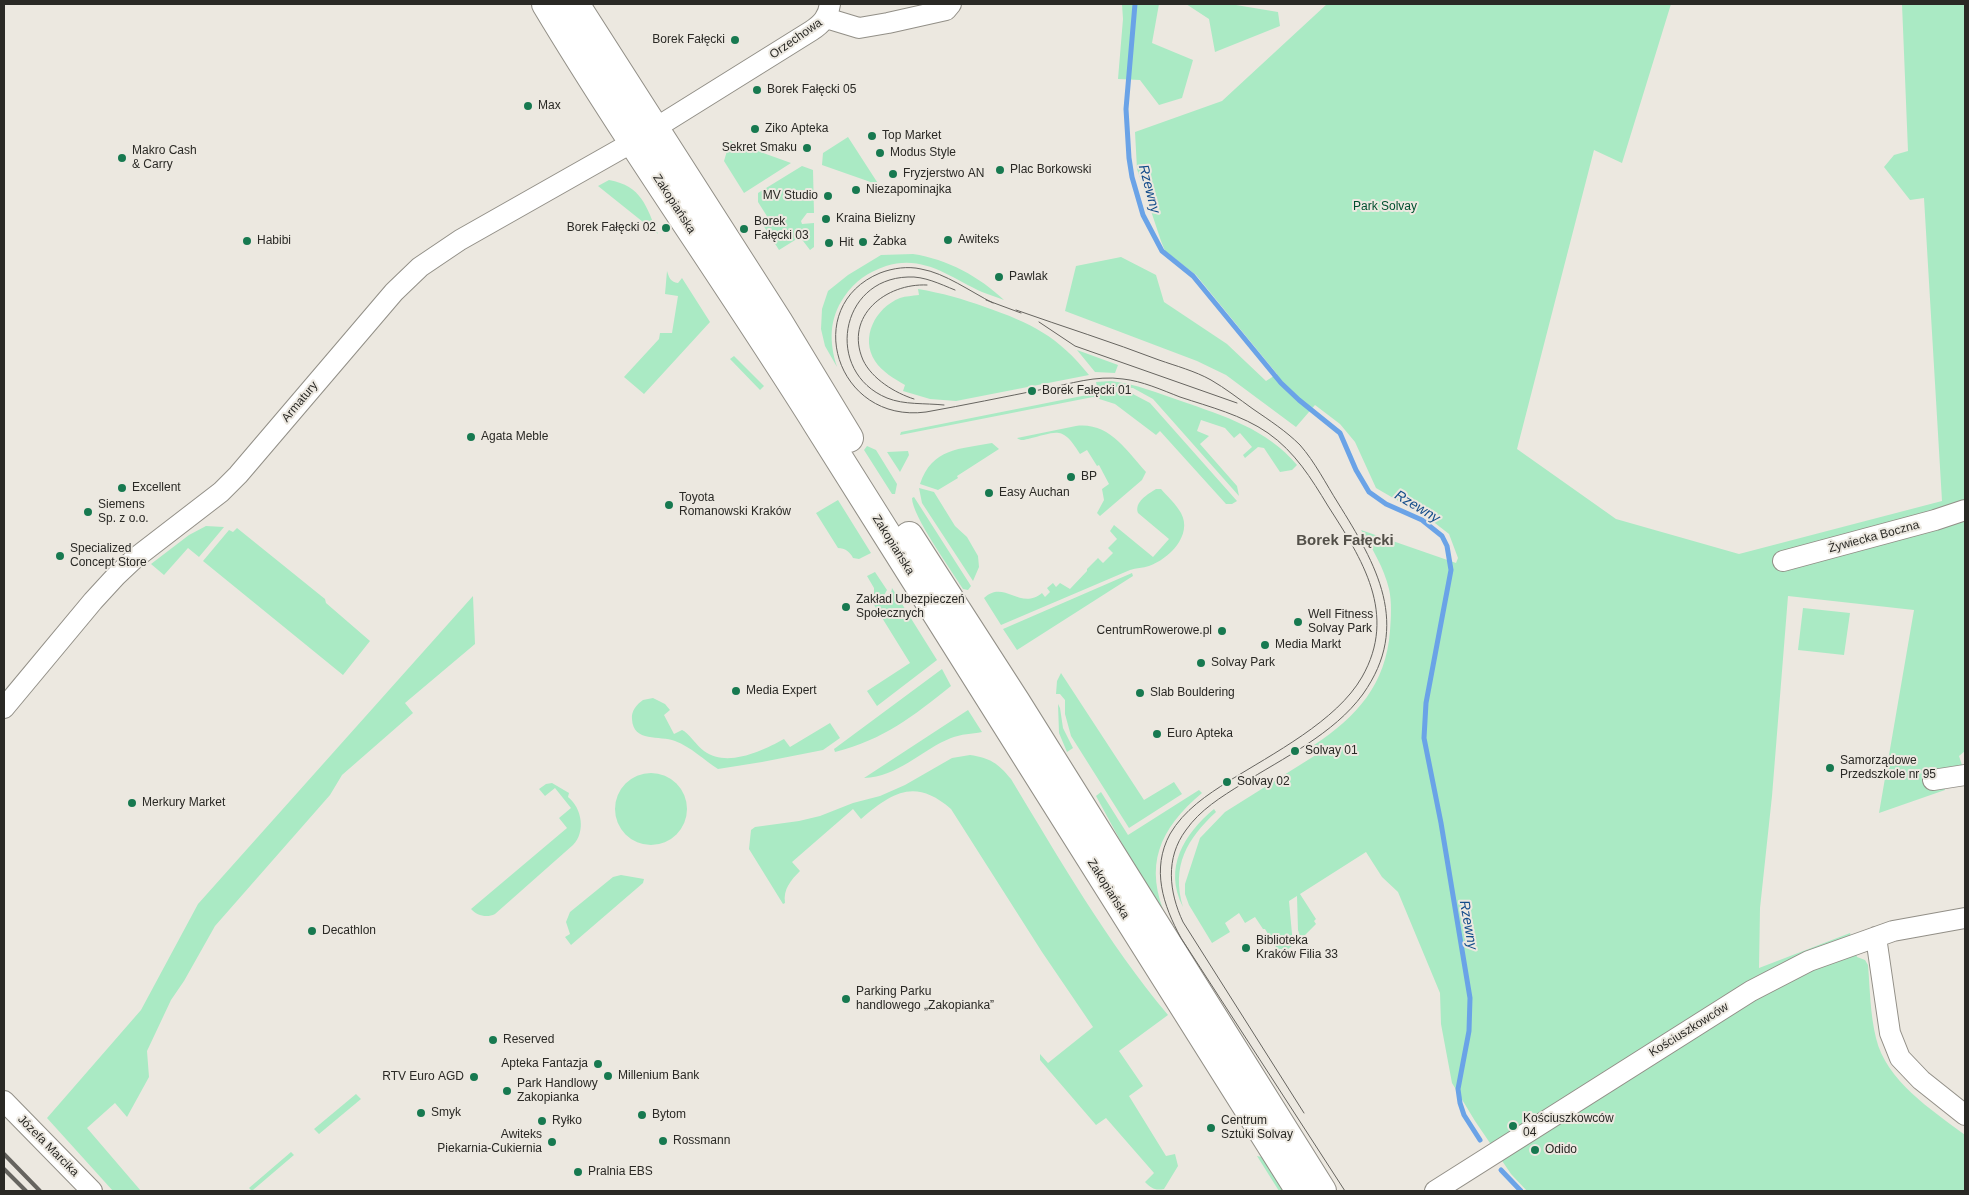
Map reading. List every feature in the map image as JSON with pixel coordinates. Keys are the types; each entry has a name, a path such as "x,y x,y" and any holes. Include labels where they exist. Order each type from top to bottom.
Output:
{"main road":[{"name":"Zakopiańska","path":"546,4 597,88 643,135"},
{"name":"Zakopiańska","path":"574,4 643,135 817,423 974,655 1322,1191"},
{"name":"Zakopiańska","path":"1008,708 1300,1191"}],"street":[{"name":"Orzechowa","path":"643,135 820,25 828,11 859,28 888,24 946,10 952,4"},
{"name":"Armatury","path":"4,708 116,576 134,559 221,492 238,476 388,299 420,267 460,240 643,135"},
{"name":"Żywiecka Boczna","path":"1783,561 1935,520 1965,510"},
{"path":"1933,780 1965,775"},
{"name":"Kościuszkowców","path":"1434,1191 1751,991 1808,962 1893,931 1965,918"},
{"path":"1876,937 1890,1033 1900,1058 1921,1080 1965,1115"},
{"name":"Józefa Marcika","path":"4,1102 92,1191"}],"green space":[{"path":"1122,4 1159,4 1152,43 1193,60 1182,98 1159,105 1140,80 1118,79 1123,19"},
{"path":"1186,4 1230,4 1278,12 1280,26 1215,52 1209,19"},
{"name":"Park Solvay","path":"1327,4 1671,4 1622,163 1594,150 1517,449 1616,519 1739,554 1942,501 1924,198 1910,200 1884,167 1894,155 1908,151 1902,4 1965,4 1965,751 1959,756 1962,765 1941,770 1945,790 1879,813 1914,610 1788,596 1772,796 1760,908 1759,968 1850,933 1857,957 1865,960 1868,965 1872,1020 1881,1053 1889,1068 1925,1105 1965,1135 1965,1191 1527,1191 1511,1174 1452,1083 1441,1024 1440,993 1398,892 1382,877 1366,852 1300,894 1316,919 1314,921 1316,924 1301,939 1298,930 1297,896 1289,901 1293,945 1281,955 1255,917 1245,923 1239,913 1225,923 1230,932 1212,943 1189,905 1185,894 1185,884 1200,838 1225,812 1319,753 1314,745 1356,711 1376,683 1387,650 1391,599 1381,566 1361,530 1456,563 1458,558 1449,534 1431,520 1376,488 1355,442 1340,424 1315,405 1296,427 1226,375 1197,361 1065,311 1076,266 1121,257 1156,275 1164,302 1227,344 1266,381 1277,374 1196,275 1165,251 1137,169 1135,132 1222,101"},
{"path":"848,137 879,185 822,165 823,153"},
{"path":"730,141 791,163 744,193 724,161"},
{"path":"802,166 813,170 814,213 807,213 801,221 802,224 814,223 814,247 810,250 800,237 779,250 763,225 770,221 758,202 758,193"},
{"path":"609,180 629,187 636,192 646,206 658,234 598,186"},
{"path":"913,254 926,256 962,270 1004,300 924,265 899,263 879,268 857,282 848,291 835,314 832,340 837,367 825,346 821,329 822,309 828,291 848,275 881,255"},
{"path":"667,271 673,282 678,283 682,278 710,322 644,394 624,377 659,339 660,333 672,333 678,296 665,294"},
{"path":"918,289 969,301 1030,325 1043,332 1066,350 1089,375 956,401 930,399 903,391 905,385 885,372 875,361 869,343 870,334 872,325 883,309 900,298 919,295"},
{"path":"1077,350 1118,365 1115,373 1095,372"},
{"path":"734,356 764,386 760,390 730,359"},
{"path":"1111,381 1155,392 1229,418 1272,442 1297,465 1292,470 1280,472 1264,448 1258,447 1245,458 1243,455 1252,447 1240,433 1234,438 1225,428 1201,420 1197,431 1209,436 1200,444 1237,486 1239,496 1153,399 1133,388 1097,386 1096,382"},
{"path":"1092,391 1131,393 1150,403 1237,501 1232,504 1226,504 1160,431 1156,435 1115,404 1093,397 900,435 901,432 1092,394"},
{"path":"1076,426 1098,428 1107,433 1124,447 1146,472 1142,480 1100,516 1097,513 1104,500 1102,489 1109,484 1099,465 1097,466 1087,450 1080,454 1068,438 1058,433 1023,440 1017,438"},
{"path":"992,443 999,449 938,490 920,484 925,472 940,457 958,449"},
{"path":"867,446 876,450 897,484 895,494 892,494 864,450"},
{"path":"908,451 909,455 900,472 887,452"},
{"path":"919,488 934,492 955,526 967,537 978,556 979,567 973,581 922,503"},
{"path":"1156,489 1161,489 1174,503 1184,521 1184,530 1181,538 1171,552 1157,563 1130,570 1001,625 984,598 991,593 998,592 1026,599 1034,598 1042,593 1045,597 1050,592 1047,588 1053,583 1056,587 1060,583 1070,589 1098,558 1103,563 1113,553 1108,548 1117,539 1110,531 1114,525 1153,557 1169,539 1138,513 1137,509 1140,502"},
{"path":"914,497 971,586 968,590 963,589 925,530 914,506 912,498"},
{"path":"838,500 871,553 859,559 853,558 847,551 838,548 816,513"},
{"path":"206,526 224,527 199,557 188,548 164,575 151,564 189,535"},
{"path":"237,528 325,599 326,603 370,641 343,675 203,561 229,530 233,532"},
{"path":"875,572 887,590 883,597 879,598 874,594 874,588 867,576"},
{"path":"1132,573 1133,576 1017,650 1003,629"},
{"path":"892,588 937,660 877,706 867,691 910,663 871,600 872,598 884,601 889,597"},
{"path":"473,596 475,644 405,703 413,713 342,775 330,795 215,926 171,1000 147,1051 149,1077 127,1117 115,1103 87,1128 141,1191 113,1191 47,1118 141,1010 198,904"},
{"path":"1803,608 1850,613 1844,655 1798,650"},
{"path":"942,669 951,686 937,697 883,734 853,747 835,752 834,749"},
{"path":"1061,673 1144,800 1174,782 1182,794 1129,828 1071,736 1065,714 1065,700 1060,694 1056,694 1057,681"},
{"path":"653,698 665,704 670,710 664,715 674,734 682,730 684,731 701,749 713,756 734,758 744,756 755,753 784,739 790,747 830,723 840,738 823,750 718,769 692,750 675,741 648,737 637,732 632,719 633,711 643,700"},
{"path":"1058,704 1063,728 1073,748 1067,752 1059,733"},
{"path":"968,710 982,732 951,738 899,768 888,773 864,778"},
{"path":"970,755 993,762 1011,779 1104,930 1168,1015 1119,1051 1143,1086 1129,1096 1166,1156 1175,1154 1178,1166 1164,1189 1158,1190 1145,1182 1154,1173 1106,1118 1096,1125 1040,1060 1040,1054 1048,1063 1093,1027 1042,952 951,809 938,799 915,791 904,792 894,796 861,819 853,809 792,862 800,871 788,885 785,893 785,903 783,904 749,849 751,830 755,827 820,816 853,803 880,796 905,785 952,758"},
{"path":"651,773 671,779 681,789 687,809 681,829 671,839 651,845 631,839 621,829 615,809 621,789 631,779"},
{"path":"552,783 569,793 568,797 577,807 581,827 577,840 495,914 479,915 471,909 567,828 559,818 571,808 555,788 545,796 539,789 546,784"},
{"path":"1199,790 1202,793 1175,820 1159,850 1156,865 1156,882 1167,919 1150,895 1096,796 1101,792 1128,835"},
{"path":"1214,809 1216,812 1197,832 1184,854 1179,879 1183,907 1177,893 1176,865 1186,841 1194,829"},
{"path":"621,875 644,879 643,883 571,945 565,937 570,934 566,922 570,912 613,877"},
{"path":"356,1094 361,1099 319,1134 314,1129"},
{"path":"291,1152 294,1155 254,1191 249,1188"},
{"path":"1257,1156 1266,1158 1287,1191 1279,1191"}],"waterway":[{"name":"Rzewny","path":"1135,4 1126,109 1129,158 1132,177 1143,215 1162,251 1193,276 1281,383 1340,433 1356,470 1369,492 1386,504 1422,520 1442,536 1447,546 1451,570 1426,703 1424,738 1441,823 1470,998 1469,1031 1458,1089 1464,1115 1480,1140"},
{"name":"Rzewny","path":"1501,1170 1521,1191"}],"tram line":[{"path":"993,303 930,271 906,268 880,273 855,289 841,310 836,335 839,359 851,382 870,400 895,411 926,412 1083,381 1113,378 1145,384 1237,416 1278,440 1294,457 1322,496 1353,546 1363,567 1376,609 1377,631 1372,654 1362,677 1351,693 1320,722 1283,748 1212,792 1189,810 1176,825 1164,847 1160,874 1169,913 1181,938 1345,1191"},
{"path":"944,405 907,403 894,400 887,398 867,385 854,368 848,349 848,328 854,309 867,293 885,282 914,277 932,281 955,290"},
{"path":"914,399 899,393 885,384 867,367 859,344 859,329 864,316 872,305 884,296 912,286 927,285"},
{"path":"986,300 1021,313"},
{"path":"1016,310 1199,374 1222,386 1277,426 1300,445 1311,459 1352,526 1376,572 1387,619 1385,644 1378,668 1363,694 1338,721 1323,733 1204,810 1179,841 1172,864 1172,887 1183,922 1304,1113"},
{"path":"1039,322 1075,346 1237,403"}],"railway":[{"path":"4,1154 40,1191"},
{"path":"4,1169 26,1191"}],"place":[{"name":"Borek Fałęcki","path":"735,40"},
{"name":"Borek Fałęcki 05","path":"757,90"},
{"name":"Max","path":"528,106"},
{"name":"Ziko Apteka","path":"755,129"},
{"name":"Top Market","path":"872,136"},
{"name":"Sekret Smaku","path":"807,148"},
{"name":"Modus Style","path":"880,153"},
{"name":"Makro Cash & Carry","path":"122,158"},
{"name":"Plac Borkowski","path":"1000,170"},
{"name":"Fryzjerstwo AN","path":"893,174"},
{"name":"Niezapominajka","path":"856,190"},
{"name":"MV Studio","path":"828,196"},
{"name":"Kraina Bielizny","path":"826,219"},
{"name":"Borek Fałęcki 02","path":"666,228"},
{"name":"Borek Fałęcki 03","path":"744,229"},
{"name":"Awiteks","path":"948,240"},
{"name":"Habibi","path":"247,241"},
{"name":"Żabka","path":"863,242"},
{"name":"Hit","path":"829,243"},
{"name":"Pawlak","path":"999,277"},
{"name":"Borek Fałęcki 01","path":"1032,391"},
{"name":"Agata Meble","path":"471,437"},
{"name":"BP","path":"1071,477"},
{"name":"Excellent","path":"122,488"},
{"name":"Easy Auchan","path":"989,493"},
{"name":"Toyota Romanowski Kraków","path":"669,505"},
{"name":"Siemens Sp. z o.o.","path":"88,512"},
{"name":"Specialized Concept Store","path":"60,556"},
{"name":"Zakład Ubezpieczeń Społecznych","path":"846,607"},
{"name":"Well Fitness Solvay Park","path":"1298,622"},
{"name":"CentrumRowerowe.pl","path":"1222,631"},
{"name":"Media Markt","path":"1265,645"},
{"name":"Solvay Park","path":"1201,663"},
{"name":"Media Expert","path":"736,691"},
{"name":"Slab Bouldering","path":"1140,693"},
{"name":"Euro Apteka","path":"1157,734"},
{"name":"Solvay 01","path":"1295,751"},
{"name":"Samorządowe Przedszkole nr 95","path":"1830,768"},
{"name":"Solvay 02","path":"1227,782"},
{"name":"Merkury Market","path":"132,803"},
{"name":"Decathlon","path":"312,931"},
{"name":"Biblioteka Kraków Filia 33","path":"1246,948"},
{"name":"Parking Parku handlowego „Zakopianka”","path":"846,999"},
{"name":"Reserved","path":"493,1040"},
{"name":"Apteka Fantazja","path":"598,1064"},
{"name":"Millenium Bank","path":"608,1076"},
{"name":"RTV Euro AGD","path":"474,1077"},
{"name":"Park Handlowy Zakopianka","path":"507,1091"},
{"name":"Smyk","path":"421,1113"},
{"name":"Bytom","path":"642,1115"},
{"name":"Ryłko","path":"542,1121"},
{"name":"Kościuszkowców 04","path":"1513,1126"},
{"name":"Centrum Sztuki Solvay","path":"1211,1128"},
{"name":"Rossmann","path":"663,1141"},
{"name":"Awiteks Piekarnia-Cukiernia","path":"552,1142"},
{"name":"Odido","path":"1535,1150"},
{"name":"Pralnia EBS","path":"578,1172"}],"district":[{"name":"Borek Fałęcki","path":"1345,541"}]}
